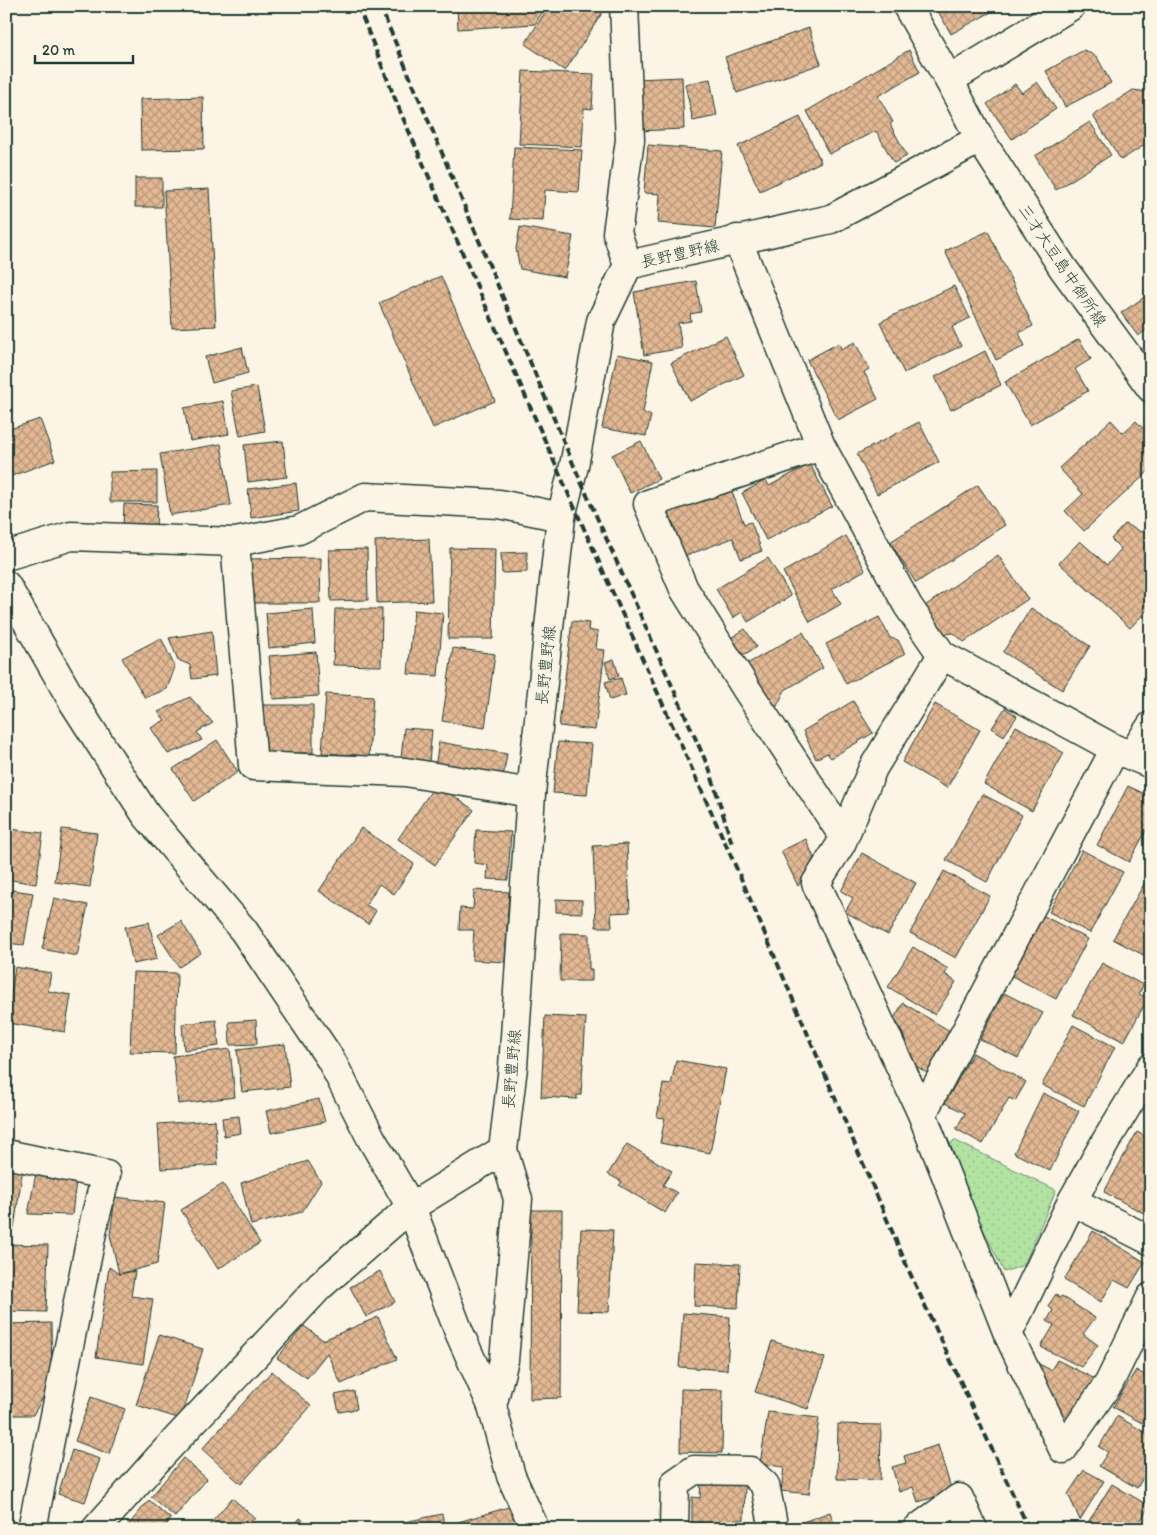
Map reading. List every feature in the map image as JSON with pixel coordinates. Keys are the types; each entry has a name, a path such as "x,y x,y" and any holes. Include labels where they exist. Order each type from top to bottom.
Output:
{"street":[{"path":"624,6 630,140 617,234 628,265"},
{"path":"907,6 980,139"},
{"path":"949,80 1071,6"},
{"name":"長野豊野線","path":"503,1150 513,1067 531,793 561,517 574,466 600,321 628,265 832,219 980,139"},
{"name":"三才大豆島中御所線","path":"980,139 1063,268 1151,388"},
{"path":"736,240 821,446 908,606 942,655 1133,756"},
{"path":"821,446 648,504 684,589 746,690 844,837"},
{"path":"6,556 71,536 235,542 299,530 365,498 499,504 561,517"},
{"path":"235,542 253,766 405,772 531,793"},
{"path":"6,585 72,700 146,815 244,930 331,1060 371,1138 411,1207 459,1332 492,1406 511,1476 535,1529"},
{"path":"942,655 873,768 844,837 816,883 922,1114 1008,1334 1062,1449 1109,1383 1151,1297"},
{"path":"922,1114 1151,726"},
{"path":"1008,1334 1072,1201 1151,1068"},
{"path":"96,1529 157,1460 320,1286 411,1207 503,1150 518,1199 504,1360 492,1406"},
{"path":"6,1154 106,1175 95,1218 32,1529"},
{"path":"1072,1201 1151,1241"},
{"path":"674,1529 675,1482 694,1470 750,1471 765,1485 774,1529"},
{"path":"917,1529 959,1498 973,1529"}],"green space":[{"path":"954,1140 1056,1190 1024,1265 1004,1272 945,1150"}],"building":[{"path":"457,6 545,6 545,8 535,24 458,29"},
{"path":"549,6 598,6 604,10 565,71 525,44"},
{"path":"935,6 1002,6 951,34"},
{"path":"809,28 821,64 737,93 725,57"},
{"path":"909,50 920,72 878,96 893,122 890,124 907,156 894,163 876,131 829,154 807,111"},
{"path":"1084,50 1097,57 1111,83 1065,107 1046,71"},
{"path":"523,71 594,74 592,109 584,108 582,147 519,144"},
{"path":"682,77 684,129 638,131 636,79"},
{"path":"710,79 717,116 693,121 685,84"},
{"path":"1037,82 1056,109 1012,139 987,104 1015,84 1022,93"},
{"path":"1133,90 1148,92 1151,96 1151,141 1121,160 1093,116"},
{"path":"203,97 204,149 141,150 140,99"},
{"path":"800,117 821,162 760,191 738,146"},
{"path":"1090,122 1111,155 1056,190 1035,156"},
{"path":"648,145 722,151 715,228 658,223 660,194 644,193"},
{"path":"514,147 582,150 579,192 545,190 543,221 510,219"},
{"path":"135,178 162,178 162,207 135,207"},
{"path":"209,189 216,326 172,328 164,191"},
{"path":"520,227 573,236 565,277 520,269 516,249"},
{"path":"988,231 1033,326 1019,333 1025,346 996,360 945,251"},
{"path":"441,276 495,401 433,428 379,303"},
{"path":"696,281 701,312 690,314 691,321 678,323 682,348 644,355 634,292"},
{"path":"954,286 970,318 952,327 961,346 904,373 880,322"},
{"path":"1146,296 1151,303 1151,327 1138,336 1121,313"},
{"path":"726,336 744,375 690,401 671,363"},
{"path":"1079,339 1091,359 1075,369 1088,391 1030,425 1005,382"},
{"path":"855,342 869,369 864,372 878,399 838,420 807,360 839,343 841,349"},
{"path":"242,347 248,373 212,383 205,357"},
{"path":"985,351 1001,385 951,410 935,377"},
{"path":"617,354 653,361 643,412 651,416 646,436 602,428"},
{"path":"257,387 265,431 240,436 231,391"},
{"path":"223,401 229,434 190,441 184,408"},
{"path":"6,418 10,429 40,419 55,460 6,478"},
{"path":"1111,420 1123,433 1136,421 1151,437 1151,469 1084,531 1065,511 1083,494 1059,468"},
{"path":"919,422 939,462 877,494 857,454"},
{"path":"283,441 287,477 248,482 244,445"},
{"path":"641,441 659,479 630,493 612,455"},
{"path":"221,444 231,505 170,515 160,454"},
{"path":"810,464 832,506 766,540 742,493 766,480 769,486"},
{"path":"157,471 157,502 110,502 110,472"},
{"path":"296,483 299,511 251,518 248,489"},
{"path":"978,485 1005,525 916,583 890,542"},
{"path":"731,489 744,524 751,522 762,551 741,559 733,538 685,556 669,512"},
{"path":"124,504 157,505 156,529 123,527"},
{"path":"1151,523 1151,606 1130,628 1059,563 1080,541 1107,565 1121,549 1111,539 1125,524 1141,532"},
{"path":"846,536 865,570 832,589 841,604 810,622 783,572"},
{"path":"429,539 432,601 377,603 375,541"},
{"path":"450,548 495,549 493,639 448,639"},
{"path":"367,549 368,600 331,601 329,550"},
{"path":"527,552 527,572 502,573 501,553"},
{"path":"998,555 1028,599 964,642 954,633 945,634 925,606"},
{"path":"321,558 320,603 247,603 247,559"},
{"path":"768,558 791,596 748,622 742,612 733,618 716,589"},
{"path":"1031,608 1090,646 1062,690 1003,652"},
{"path":"313,609 315,643 269,648 266,613"},
{"path":"335,609 382,609 381,666 333,665"},
{"path":"414,610 443,613 438,676 408,674"},
{"path":"879,617 890,638 898,640 905,654 846,684 826,644"},
{"path":"572,621 589,623 588,630 598,632 596,649 605,650 595,730 559,726"},
{"path":"745,629 757,647 738,658 728,640"},
{"path":"212,631 216,676 192,679 190,665 178,660 169,638"},
{"path":"803,632 823,668 785,690 774,712 747,664"},
{"path":"161,638 175,667 167,689 145,698 122,658"},
{"path":"453,648 495,654 485,728 442,721"},
{"path":"316,652 319,696 273,699 269,656"},
{"path":"614,659 619,676 610,679 605,662"},
{"path":"621,678 626,695 610,700 605,682"},
{"path":"326,694 373,697 369,756 322,753"},
{"path":"190,697 213,723 197,732 202,740 168,754 151,728 165,720 158,712"},
{"path":"853,701 873,733 831,758 827,753 816,759 803,731"},
{"path":"935,704 980,730 947,788 902,762"},
{"path":"260,705 313,705 313,753 260,753"},
{"path":"1005,708 1017,716 1004,736 992,728"},
{"path":"1016,726 1064,753 1032,811 984,784"},
{"path":"404,728 432,730 429,762 401,760"},
{"path":"217,740 238,772 194,801 173,769"},
{"path":"439,742 507,754 503,778 435,767"},
{"path":"558,742 592,744 587,795 553,793"},
{"path":"436,784 474,810 435,865 398,839"},
{"path":"1128,786 1151,797 1151,822 1129,862 1097,845"},
{"path":"982,794 1022,815 987,882 946,860"},
{"path":"361,828 414,864 394,894 379,884 366,905 376,911 368,924 319,891"},
{"path":"10,829 43,833 36,884 6,879 6,857"},
{"path":"62,829 97,833 90,887 55,882"},
{"path":"476,830 511,832 508,880 487,879 488,865 474,863"},
{"path":"806,839 814,858 798,886 781,851"},
{"path":"627,844 630,912 611,913 612,927 596,927 593,846"},
{"path":"1082,850 1123,872 1090,933 1049,912"},
{"path":"862,853 916,883 888,935 845,912 853,898 841,891"},
{"path":"944,871 990,896 956,958 910,933"},
{"path":"1149,875 1151,876 1151,959 1113,939"},
{"path":"6,889 33,893 24,945 6,943"},
{"path":"474,890 509,892 505,962 472,960 474,930 459,930 460,908 473,909"},
{"path":"54,898 88,905 77,956 42,949"},
{"path":"556,899 582,900 582,913 556,912"},
{"path":"1042,915 1088,939 1056,999 1010,975"},
{"path":"181,921 201,953 179,967 158,935"},
{"path":"149,922 157,959 133,964 125,927"},
{"path":"561,933 589,934 589,969 592,969 592,981 560,981"},
{"path":"913,947 948,969 945,974 956,982 935,1015 888,987"},
{"path":"1102,963 1143,985 1139,994 1148,998 1124,1042 1073,1015"},
{"path":"15,967 51,973 48,991 71,995 65,1032 7,1023"},
{"path":"133,972 177,973 175,1053 130,1052"},
{"path":"1004,993 1043,1013 1018,1058 980,1039"},
{"path":"903,1003 955,1034 932,1076 916,1066 899,1025 893,1020"},
{"path":"545,1016 586,1018 581,1095 577,1095 577,1099 541,1097"},
{"path":"216,1020 219,1046 184,1050 182,1024"},
{"path":"256,1020 257,1044 230,1045 229,1022"},
{"path":"1073,1025 1115,1047 1084,1106 1042,1085"},
{"path":"285,1044 290,1087 242,1092 237,1050"},
{"path":"230,1049 235,1097 178,1104 173,1056"},
{"path":"973,1053 1026,1082 1015,1101 1009,1098 983,1144 956,1129 965,1113 945,1103"},
{"path":"676,1060 726,1069 710,1153 660,1143 665,1118 657,1117 663,1084 671,1085"},
{"path":"1043,1093 1079,1111 1050,1171 1014,1153"},
{"path":"319,1099 325,1122 271,1133 266,1111"},
{"path":"239,1116 241,1133 224,1136 222,1118"},
{"path":"215,1120 218,1165 161,1169 158,1124"},
{"path":"1137,1132 1151,1139 1151,1212 1149,1216 1104,1192"},
{"path":"627,1144 672,1171 663,1185 677,1193 665,1213 619,1185 622,1182 608,1174"},
{"path":"308,1161 321,1182 302,1212 251,1225 241,1183"},
{"path":"6,1165 23,1168 14,1228 6,1227"},
{"path":"36,1173 76,1180 72,1215 28,1214"},
{"path":"223,1184 260,1243 218,1269 181,1210"},
{"path":"115,1197 165,1203 157,1264 119,1274 110,1235"},
{"path":"531,1210 562,1210 561,1398 530,1399"},
{"path":"581,1229 613,1230 609,1312 577,1311"},
{"path":"1093,1231 1145,1262 1129,1288 1114,1280 1101,1302 1064,1280"},
{"path":"6,1244 48,1245 46,1312 6,1311"},
{"path":"696,1262 740,1264 738,1308 694,1306"},
{"path":"109,1267 119,1274 135,1271 131,1296 153,1299 143,1364 96,1357"},
{"path":"380,1271 395,1302 366,1317 350,1287"},
{"path":"1056,1294 1059,1298 1062,1296 1095,1318 1083,1334 1098,1345 1081,1367 1041,1347 1054,1325 1047,1321 1053,1310 1048,1306"},
{"path":"683,1313 730,1317 727,1370 679,1367"},
{"path":"378,1317 397,1359 341,1384 327,1353 307,1378 277,1358 304,1326 323,1340"},
{"path":"51,1323 52,1382 33,1415 6,1415 6,1324"},
{"path":"159,1335 203,1349 181,1419 136,1405"},
{"path":"772,1341 825,1358 808,1409 755,1392"},
{"path":"1057,1360 1095,1379 1073,1428 1055,1419 1034,1375 1039,1364 1051,1370"},
{"path":"1136,1370 1151,1379 1151,1408 1142,1423 1113,1407"},
{"path":"272,1371 311,1406 241,1484 202,1449"},
{"path":"681,1389 723,1390 722,1453 680,1452"},
{"path":"354,1391 357,1409 339,1412 335,1395"},
{"path":"91,1397 125,1409 109,1454 75,1441"},
{"path":"768,1412 819,1418 809,1494 781,1491 784,1467 760,1464"},
{"path":"1117,1416 1151,1436 1151,1465 1137,1488 1099,1466 1108,1452 1099,1447"},
{"path":"838,1424 881,1425 880,1480 837,1479"},
{"path":"938,1445 952,1492 918,1502 913,1487 899,1492 892,1467 906,1463 904,1456"},
{"path":"72,1450 100,1459 85,1502 58,1494"},
{"path":"183,1458 207,1479 175,1517 151,1497"},
{"path":"1084,1470 1104,1481 1080,1520 1068,1494"},
{"path":"701,1480 745,1481 744,1520 734,1520 734,1529 692,1529 692,1497 700,1498"},
{"path":"1112,1484 1149,1506 1136,1529 1084,1529"},
{"path":"232,1498 255,1518 245,1529 206,1529"},
{"path":"149,1500 171,1519 163,1529 125,1529"},
{"path":"512,1506 519,1529 456,1529 455,1523"},
{"path":"830,1512 836,1529 793,1529 792,1526"},
{"path":"442,1514 445,1529 372,1529"},
{"path":"300,1518 314,1529 292,1529"}],"railway":[{"path":"358,6 400,111 568,493 744,885 909,1271 1029,1529"},
{"path":"380,6 574,466 710,771 732,844"}]}
